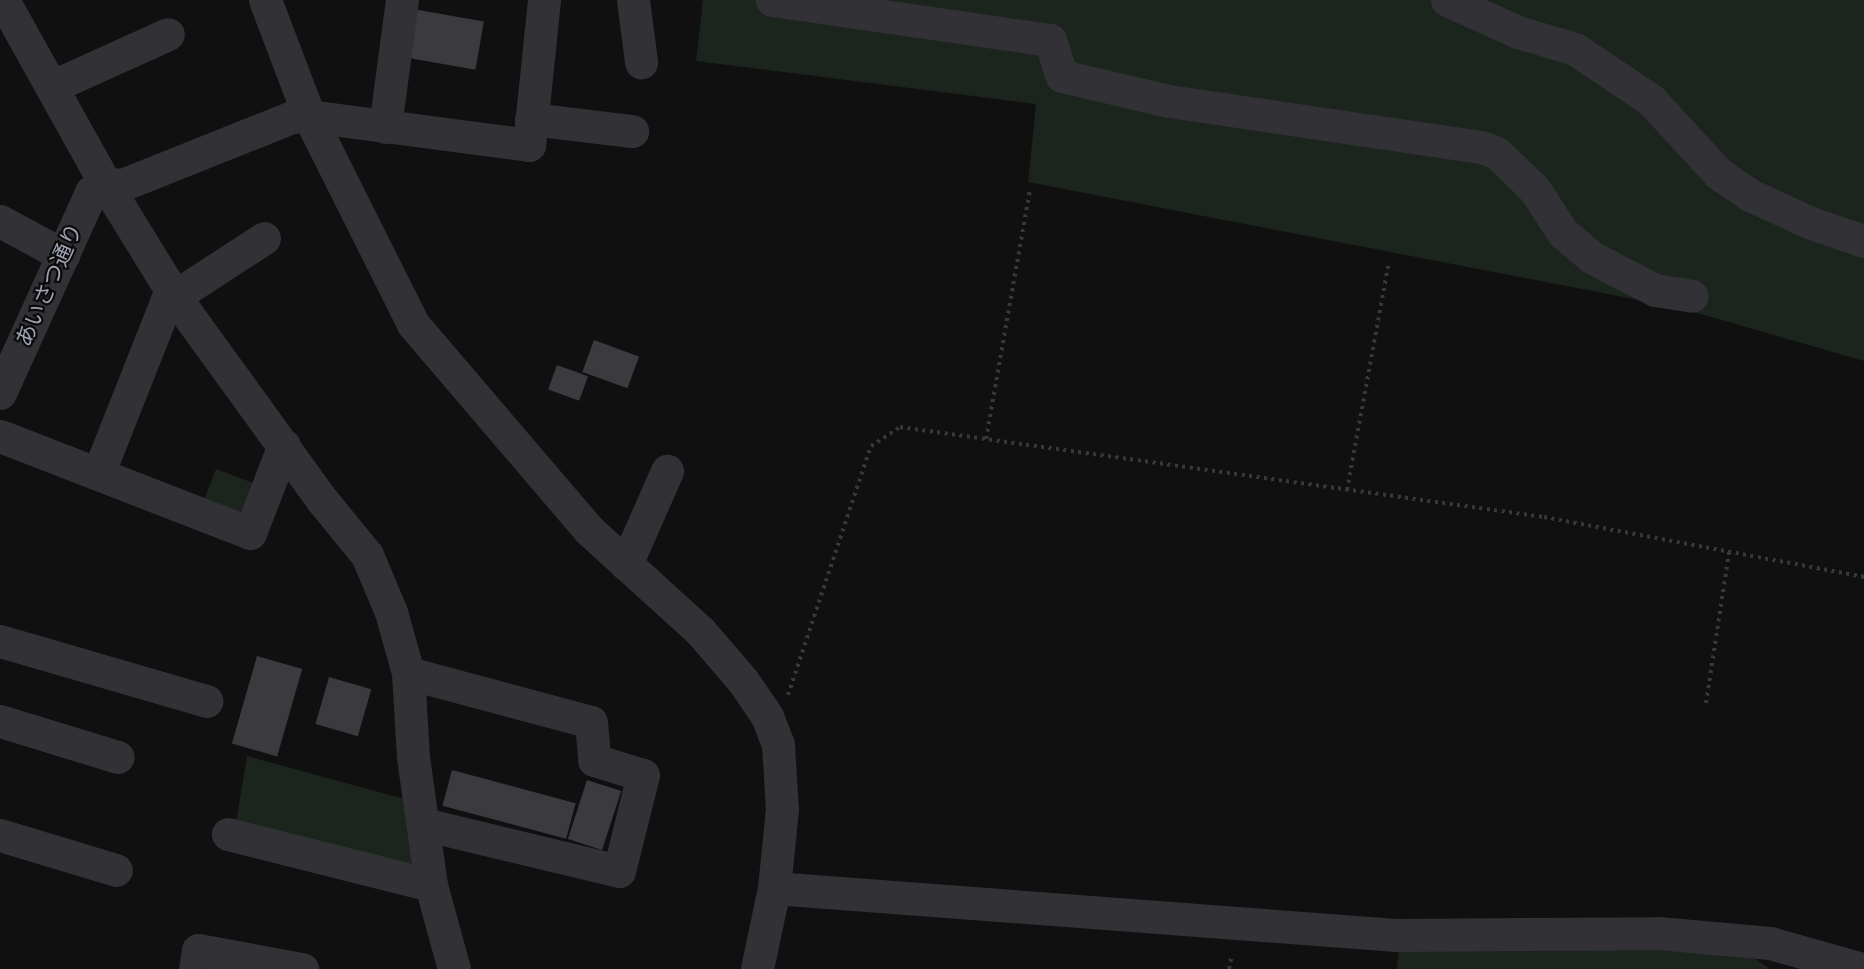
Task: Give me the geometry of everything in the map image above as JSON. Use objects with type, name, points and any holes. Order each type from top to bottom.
[{"type":"street","points":[[265,0],[309,116],[413,324],[589,530],[701,632],[743,681],[767,716],[778,744],[782,772],[782,809],[774,888],[757,969]]},
{"type":"street","points":[[385,127],[402,0]]},
{"type":"street","points":[[105,183],[122,185],[292,117],[309,116],[528,145],[544,0]]},
{"type":"street","points":[[633,0],[641,62]]},
{"type":"street","points":[[772,0],[1050,40],[1062,76],[1169,101],[1482,147],[1497,153],[1535,190],[1563,233],[1593,258],[1655,290],[1692,296]]},
{"type":"street","points":[[1447,0],[1518,32],[1575,49],[1651,100],[1719,174],[1750,195],[1811,223],[1864,241]]},
{"type":"street","points":[[7,1],[105,183],[175,297],[367,555],[391,612],[408,673],[413,757],[431,885],[461,967]]},
{"type":"street","points":[[53,86],[168,34]]},
{"type":"street","points":[[531,119],[632,131]]},
{"type":"street","name":"あいさつ通り","points":[[1,389],[91,192],[105,183]]},
{"type":"street","points":[[0,221],[63,255]]},
{"type":"street","points":[[98,474],[166,302],[264,238]]},
{"type":"street","points":[[0,436],[250,533],[284,445]]},
{"type":"street","points":[[626,564],[667,471]]},
{"type":"street","points":[[0,641],[206,701]]},
{"type":"street","points":[[408,673],[591,722],[594,760],[643,775],[619,871],[423,824]]},
{"type":"street","points":[[0,721],[118,757]]},
{"type":"street","points":[[228,833],[431,885]]},
{"type":"street","points":[[0,835],[116,870]]},
{"type":"street","points":[[774,888],[1396,935],[1658,933],[1770,943],[1862,969]]},
{"type":"street","points":[[195,969],[198,950],[302,969]]},
{"type":"path","points":[[986,439],[1030,190]]},
{"type":"path","points":[[1347,490],[1388,266]]},
{"type":"path","points":[[767,716],[786,701],[871,446],[900,427],[1544,517],[1864,577]]},
{"type":"path","points":[[1707,703],[1729,552]]},
{"type":"shaded area","points":[[703,0],[1864,0],[1864,361],[1680,308],[1028,182],[1036,104],[696,61]]},
{"type":"shaded area","points":[[216,469],[259,485],[250,508],[238,513],[204,500]]},
{"type":"shaded area","points":[[247,756],[408,800],[415,859],[407,866],[236,822]]},
{"type":"shaded area","points":[[1654,945],[1743,950],[1770,969],[1397,969],[1399,948]]},
{"type":"building","points":[[413,9],[484,22],[475,70],[404,57]]},
{"type":"building","points":[[594,340],[639,356],[627,388],[582,372]]},
{"type":"building","points":[[557,365],[588,376],[579,401],[548,389]]},
{"type":"building","points":[[257,656],[302,669],[277,756],[232,743]]},
{"type":"building","points":[[329,677],[371,689],[358,736],[315,724]]},
{"type":"building","points":[[452,770],[576,803],[566,839],[442,806]]},
{"type":"building","points":[[587,780],[621,791],[602,850],[568,839]]}]
